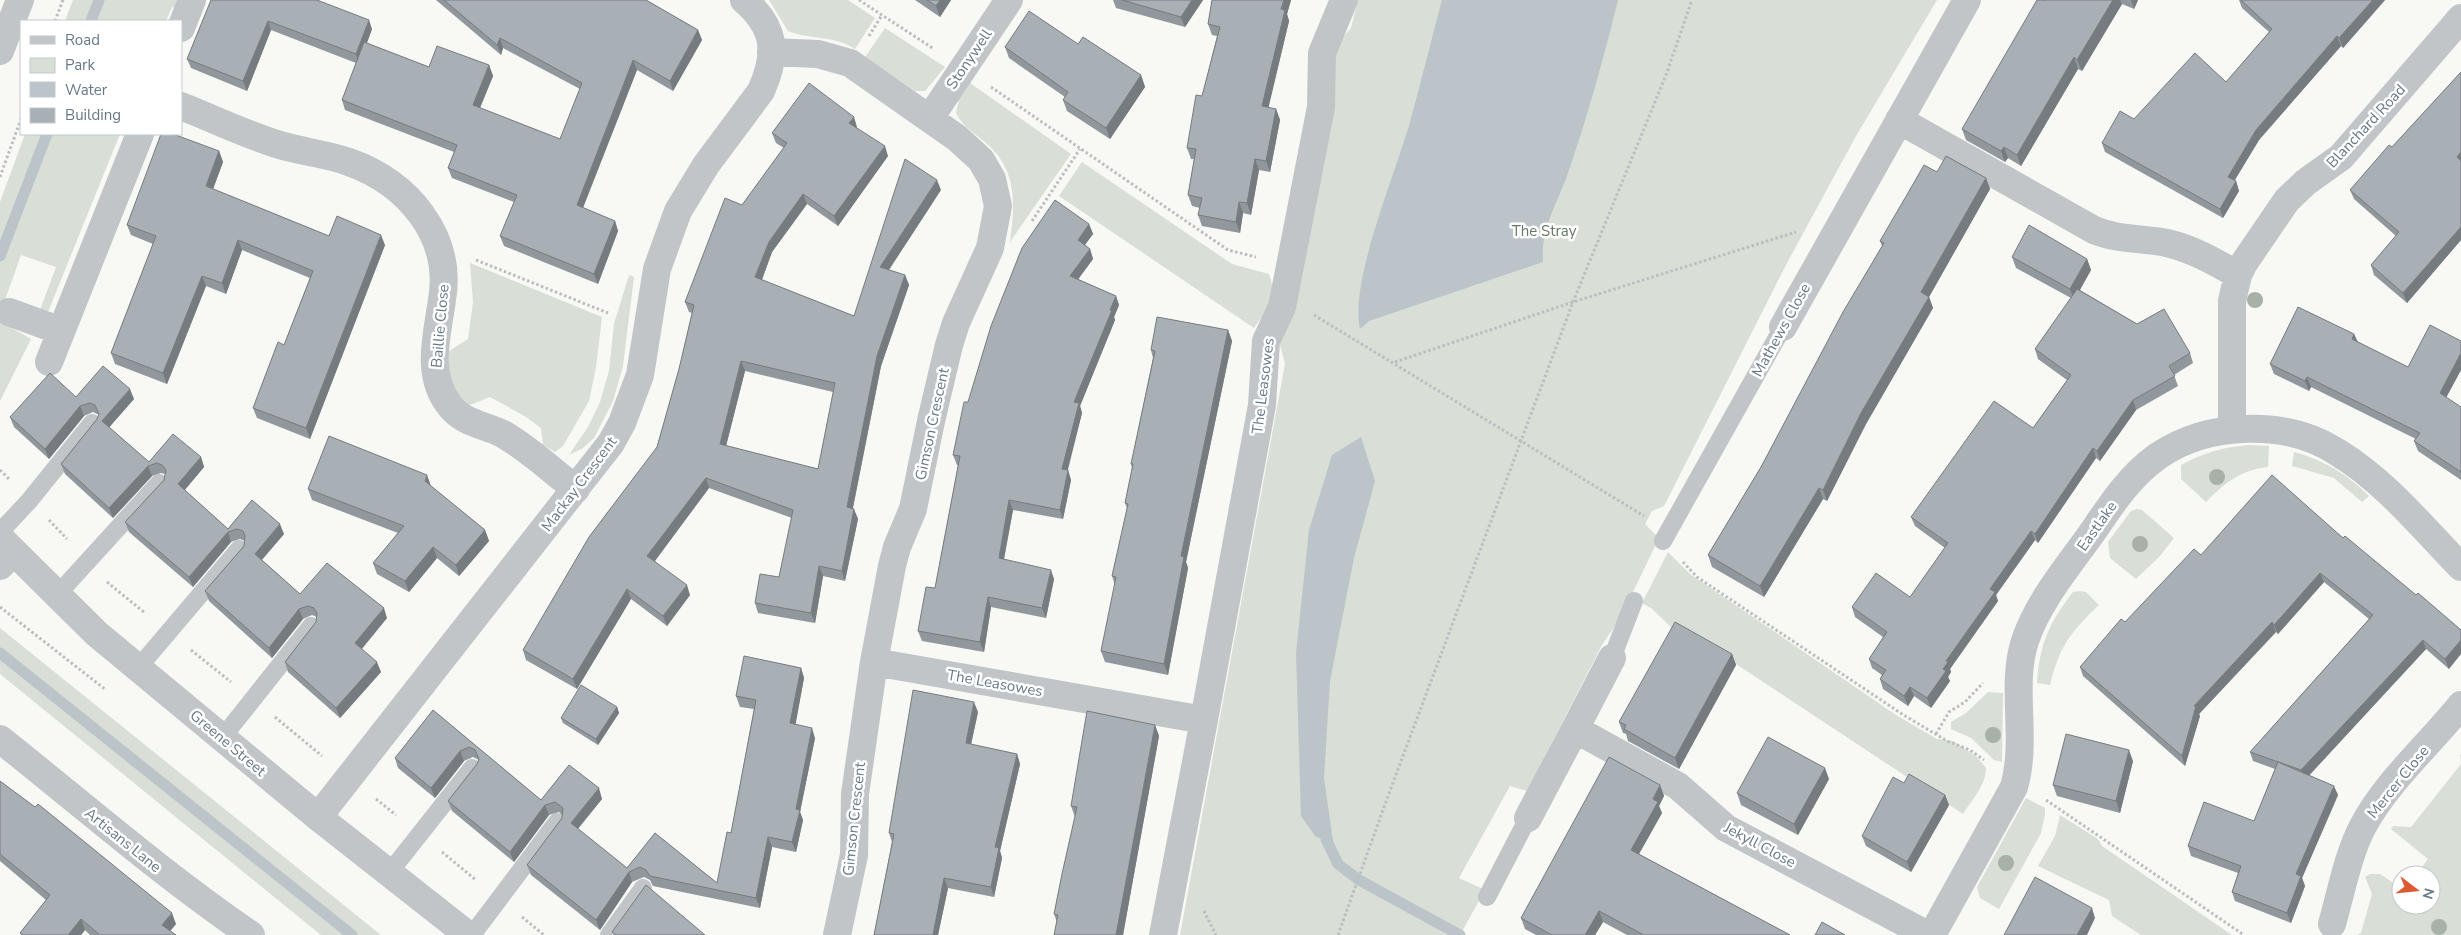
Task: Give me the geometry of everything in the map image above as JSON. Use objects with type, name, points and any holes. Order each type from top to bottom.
[{"type":"street","points":[[0,51],[20,0]]},
{"type":"street","points":[[182,25],[192,0]]},
{"type":"street","name":"Mackay Crescent","points":[[318,817],[611,443],[633,398],[640,375],[657,269],[678,211],[706,165],[762,92],[768,78],[771,52],[768,29],[762,17],[744,0]]},
{"type":"street","name":"Stonywell","points":[[930,118],[1009,0]]},
{"type":"street","name":"The Leasowes","points":[[1164,935],[1262,405],[1266,341],[1282,307],[1291,265],[1321,107],[1322,53],[1344,0]]},
{"type":"street","name":"Mathews Close","points":[[1783,327],[1967,0]]},
{"type":"street","name":"Blanchard Road","points":[[2232,430],[2231,311],[2238,275],[2287,200],[2300,187],[2341,157],[2461,18]]},
{"type":"street","name":"Gimson Crescent","points":[[771,52],[801,52],[841,59],[850,63],[930,118],[970,149],[987,168],[996,192],[997,218],[990,248],[956,323],[949,345],[930,421],[914,509],[897,546],[892,566],[874,662],[855,794],[854,855],[836,935]]},
{"type":"street","name":"Baillie Close","points":[[182,106],[278,144],[349,162],[377,175],[397,190],[424,216],[440,249],[445,279],[434,360],[438,385],[444,397],[460,416],[502,434],[576,488]]},
{"type":"street","points":[[1899,120],[2094,230],[2120,238],[2146,240],[2180,247],[2203,256],[2238,275]]},
{"type":"street","points":[[49,362],[140,135]]},
{"type":"street","points":[[9,312],[61,331]]},
{"type":"street","name":"Eastlake","points":[[1932,935],[2009,797],[2016,779],[2021,722],[2019,680],[2021,655],[2030,628],[2045,600],[2126,485],[2145,466],[2171,449],[2186,442],[2232,430],[2253,428],[2283,432],[2318,442],[2336,451],[2369,474],[2461,567]]},
{"type":"street","name":"Greene Street","points":[[3,547],[138,668],[318,817],[468,935]]},
{"type":"street","points":[[1528,818],[1612,658]]},
{"type":"street","name":"The Leasowes","points":[[874,662],[1204,720]]},
{"type":"street","name":"Mercer Close","points":[[2332,924],[2356,841],[2363,826],[2398,778],[2461,705]]},
{"type":"street","name":"Jekyll Close","points":[[1575,729],[1678,786],[1726,828],[1928,935]]},
{"type":"street","name":"Artisans Lane","points":[[0,739],[126,843],[206,904],[251,935]]},
{"type":"lane","name":"Mathews Close","points":[[1664,541],[1783,327]]},
{"type":"lane","points":[[3,547],[30,501],[92,423]]},
{"type":"lane","points":[[56,596],[159,483]]},
{"type":"lane","points":[[138,668],[239,549]]},
{"type":"lane","points":[[1612,658],[1634,601]]},
{"type":"lane","points":[[222,738],[311,626]]},
{"type":"lane","points":[[389,873],[472,768]]},
{"type":"lane","points":[[1487,897],[1528,818]]},
{"type":"lane","points":[[472,935],[557,822]]},
{"type":"lane","points":[[609,935],[643,888]]},
{"type":"path","points":[[55,20],[63,0]]},
{"type":"path","points":[[859,0],[963,68],[1228,250],[1291,265]]},
{"type":"path","points":[[1338,935],[1572,302],[1666,75],[1692,0]]},
{"type":"path","points":[[0,177],[20,122]]},
{"type":"path","points":[[1395,362],[1572,302],[1844,216]]},
{"type":"path","points":[[440,249],[473,259],[608,313]]},
{"type":"path","points":[[1312,314],[1395,362],[1644,515]]},
{"type":"path","points":[[1664,541],[1697,577],[1936,734],[1970,750],[1998,770],[2016,779],[2244,935]]},
{"type":"path","points":[[1936,734],[1949,712],[1965,702],[1988,678],[2019,680]]},
{"type":"green space","points":[[73,0],[182,0],[179,9],[172,7],[166,20],[65,20]]},
{"type":"green space","points":[[769,0],[848,0],[875,18],[855,49],[839,42],[788,31]]},
{"type":"green space","name":"The Stray","points":[[1358,0],[1937,0],[1856,136],[1787,263],[1664,506],[1652,511],[1645,524],[1659,538],[1621,617],[1602,645],[1527,791],[1510,786],[1459,878],[1485,890],[1460,935],[1180,935],[1285,364],[1279,341],[1335,106],[1331,69],[1340,41],[1351,28]]},
{"type":"green space","points":[[885,28],[945,67],[925,91],[915,91],[865,57]]},
{"type":"green space","points":[[970,83],[1071,154],[1010,242],[1013,214],[1012,188],[1004,164],[985,142],[965,126],[956,113],[959,100]]},
{"type":"green space","points":[[25,135],[120,135],[48,312],[40,310],[56,267],[21,255],[0,314],[0,202]]},
{"type":"green space","points":[[1082,162],[1232,264],[1269,274],[1272,283],[1272,297],[1268,308],[1254,328],[1059,196]]},
{"type":"green space","points":[[470,263],[602,317],[596,367],[589,401],[563,446],[555,452],[543,445],[541,428],[526,417],[490,397],[470,405],[458,395],[454,388],[449,374],[449,351],[468,339],[473,302]]},
{"type":"green space","points":[[629,275],[634,277],[623,366],[613,401],[594,438],[583,448],[569,455],[588,427],[600,402],[609,371],[614,324]]},
{"type":"green space","points":[[0,321],[31,339],[0,401]]},
{"type":"green space","points":[[2249,445],[2269,446],[2268,467],[2241,474],[2206,502],[2181,479],[2181,465],[2189,461],[2222,449]]},
{"type":"green space","points":[[2294,452],[2315,459],[2334,469],[2369,496],[2362,502],[2334,478],[2292,466]]},
{"type":"green space","points":[[2142,510],[2174,538],[2160,556],[2136,579],[2110,558],[2108,542],[2131,511]]},
{"type":"green space","points":[[1668,552],[1690,574],[1896,715],[1937,739],[1953,741],[1976,756],[1986,768],[1984,780],[1963,814],[1739,666],[1671,627],[1651,608],[1642,603]]},
{"type":"green space","points":[[2073,592],[2086,592],[2099,605],[2067,640],[2050,685],[2037,683],[2038,669],[2047,634]]},
{"type":"green space","points":[[0,628],[381,935],[321,935],[0,674]]},
{"type":"green space","points":[[1988,692],[2003,693],[2002,762],[1994,760],[1971,738],[1951,729],[1951,722],[1966,713]]},
{"type":"green space","points":[[2461,764],[2461,935],[2357,935],[2361,933],[2372,894],[2365,877],[2370,874],[2380,874],[2391,881],[2391,915],[2441,915],[2441,865],[2424,865],[2428,859],[2391,829],[2393,826],[2411,827]]},
{"type":"green space","points":[[2026,798],[2045,808],[2041,833],[1999,909],[1980,898],[1977,887]]},
{"type":"green space","points":[[2060,815],[2098,839],[2102,846],[2232,935],[2141,935],[2112,916],[2109,900],[2038,866],[2055,836]]},
{"type":"water","points":[[1442,0],[1618,0],[1583,128],[1547,226],[1544,238],[1543,262],[1369,321],[1360,329],[1358,309],[1367,256],[1410,122]]},
{"type":"water","points":[[1361,437],[1375,481],[1354,558],[1330,681],[1324,778],[1333,841],[1316,837],[1301,816],[1296,653],[1309,530],[1332,455]]},
{"type":"building","points":[[211,0],[317,0],[369,20],[356,54],[268,21],[243,81],[187,59]]},
{"type":"building","points":[[444,0],[646,0],[698,30],[670,81],[633,60],[577,205],[615,221],[594,274],[500,236],[517,195],[448,168],[457,145],[342,100],[364,42],[429,67],[437,46],[489,65],[473,105],[560,139],[582,83],[500,38],[497,45]]},
{"type":"building","points":[[927,0],[940,0],[936,6]]},
{"type":"building","points":[[1122,0],[1192,0],[1181,17]]},
{"type":"building","points":[[1212,0],[1284,0],[1281,9],[1285,10],[1262,106],[1276,109],[1266,161],[1255,159],[1247,203],[1239,202],[1236,222],[1198,215],[1202,198],[1188,195],[1196,149],[1187,148],[1196,95],[1202,96],[1220,27],[1208,24]]},
{"type":"building","points":[[2037,0],[2113,0],[2077,60],[2074,57],[2017,155],[2004,147],[2001,151],[1962,129]]},
{"type":"building","points":[[2241,0],[2373,0],[2339,38],[2337,36],[2256,130],[2228,177],[2236,181],[2220,209],[2102,143],[2120,111],[2134,119],[2195,53],[2226,82],[2272,29]]},
{"type":"building","points":[[1029,11],[1078,44],[1083,37],[1141,75],[1106,128],[1063,100],[1068,92],[1005,47]]},
{"type":"building","points":[[2461,72],[2461,152],[2457,157],[2461,161],[2461,227],[2403,293],[2371,265],[2399,232],[2350,190],[2389,145],[2392,147]]},
{"type":"building","points":[[809,83],[854,117],[849,123],[885,146],[834,216],[803,194],[769,242],[755,277],[854,316],[905,159],[937,180],[880,267],[905,275],[877,356],[847,507],[854,509],[842,571],[819,566],[811,613],[755,603],[760,574],[779,577],[793,510],[706,478],[647,556],[687,585],[663,616],[627,589],[573,679],[523,650],[589,537],[657,447],[679,369],[694,305],[685,302],[725,198],[742,205],[787,143],[772,133]],"holes":[[[741,361],[835,383],[818,469],[720,444]]]},
{"type":"building","points":[[161,135],[176,135],[219,151],[206,186],[329,236],[337,216],[381,235],[306,428],[253,408],[278,342],[284,345],[313,271],[238,240],[222,283],[202,276],[163,373],[111,353],[156,236],[127,225]]},
{"type":"building","points":[[1946,156],[1986,178],[1921,292],[1929,297],[1861,413],[1823,490],[1819,488],[1760,586],[1708,555],[1761,467],[1843,312],[1884,243],[1880,241],[1924,165],[1937,172]]},
{"type":"building","points":[[1055,200],[1089,224],[1078,240],[1090,249],[1070,276],[1116,296],[1074,402],[1079,403],[1062,469],[1068,470],[1060,510],[1009,500],[999,558],[1051,570],[1042,608],[988,597],[980,642],[918,631],[926,587],[935,588],[960,456],[953,455],[964,402],[968,402],[991,326],[1022,248]]},
{"type":"building","points":[[2029,225],[2087,259],[2070,289],[2012,257]]},
{"type":"building","points":[[2077,289],[2137,324],[2164,309],[2190,353],[2169,366],[2175,376],[2133,400],[2097,451],[2093,448],[2035,534],[2031,531],[1990,589],[1995,592],[1946,661],[1948,662],[1943,669],[1946,671],[1927,698],[1910,687],[1904,696],[1880,679],[1886,670],[1869,659],[1887,632],[1852,607],[1876,573],[1910,597],[1948,543],[1911,517],[1994,401],[2033,428],[2071,375],[2035,349]]},
{"type":"building","points":[[2298,307],[2354,334],[2352,339],[2408,367],[2430,325],[2461,341],[2461,353],[2440,393],[2461,407],[2461,472],[2414,441],[2420,433],[2307,377],[2305,381],[2270,364]]},
{"type":"building","points":[[1157,317],[1228,330],[1181,556],[1184,557],[1164,664],[1101,651],[1116,577],[1112,576],[1128,504],[1125,503],[1133,464],[1131,464],[1155,351],[1151,350]]},
{"type":"building","points":[[103,366],[130,389],[102,421],[149,462],[173,434],[201,457],[178,484],[228,529],[252,500],[280,524],[255,554],[300,594],[327,563],[384,608],[355,643],[377,662],[336,708],[285,662],[316,622],[317,613],[314,608],[308,606],[299,609],[269,648],[205,591],[244,546],[245,536],[243,531],[237,529],[228,532],[189,577],[125,522],[164,480],[166,470],[162,465],[157,463],[148,466],[109,508],[61,464],[97,419],[99,414],[95,405],[90,403],[80,406],[45,449],[10,417],[50,373],[76,397]]},
{"type":"building","points":[[329,436],[427,475],[425,481],[485,530],[456,565],[433,547],[405,581],[373,563],[404,526],[308,489]]},
{"type":"building","points":[[2272,475],[2343,538],[2345,536],[2416,595],[2418,593],[2461,630],[2461,640],[2445,659],[2423,640],[2301,770],[2250,752],[2373,615],[2320,573],[2274,625],[2272,622],[2194,706],[2196,706],[2182,756],[2080,667],[2121,619],[2125,622],[2194,549],[2201,555]]},
{"type":"building","points":[[1675,622],[1732,654],[1675,758],[1624,729],[1626,725],[1619,722]]},
{"type":"building","points":[[744,656],[801,668],[790,723],[812,728],[796,809],[800,810],[792,842],[768,837],[756,898],[650,876],[646,870],[640,867],[629,872],[596,920],[527,865],[562,818],[563,808],[555,802],[545,805],[510,852],[448,801],[477,764],[479,759],[475,750],[469,747],[460,751],[431,788],[395,758],[433,710],[541,800],[569,765],[599,788],[571,823],[627,868],[655,833],[717,883],[727,832],[731,833],[756,700],[736,696]]},
{"type":"building","points":[[581,685],[617,707],[596,739],[561,718]]},
{"type":"building","points":[[913,690],[974,702],[966,743],[1017,754],[995,847],[999,848],[991,887],[944,878],[933,935],[874,935],[894,834],[889,833]]},
{"type":"building","points":[[1087,711],[1155,725],[1116,935],[1054,935],[1058,915],[1054,914],[1077,807],[1071,806]]},
{"type":"building","points":[[2066,734],[2129,750],[2116,801],[2053,785]]},
{"type":"building","points":[[1768,737],[1825,768],[1794,824],[1737,793]]},
{"type":"building","points":[[1609,757],[1660,785],[1653,799],[1658,802],[1631,850],[1790,935],[1644,935],[1599,911],[1585,935],[1552,935],[1521,918]]},
{"type":"building","points":[[2278,762],[2334,786],[2296,874],[2301,876],[2287,913],[2232,892],[2241,866],[2188,846],[2204,802],[2254,821]]},
{"type":"building","points":[[1909,774],[1945,795],[1907,862],[1862,836],[1893,777],[1904,783]]},
{"type":"building","points":[[0,781],[35,807],[38,804],[172,913],[162,925],[176,935],[100,935],[81,919],[68,935],[23,935],[20,933],[50,895],[0,854]]},
{"type":"building","points":[[2035,877],[2092,908],[2077,935],[2004,935]]},
{"type":"building","points":[[646,885],[705,935],[616,935],[612,932]]},
{"type":"building","points":[[1822,922],[1845,935],[1815,935]]},
{"type":"waterway","points":[[91,20],[99,0]]},
{"type":"waterway","points":[[0,256],[47,135]]},
{"type":"waterway","points":[[0,653],[352,935]]},
{"type":"waterway","points":[[1326,839],[1338,864],[1359,880],[1460,935]]}]
